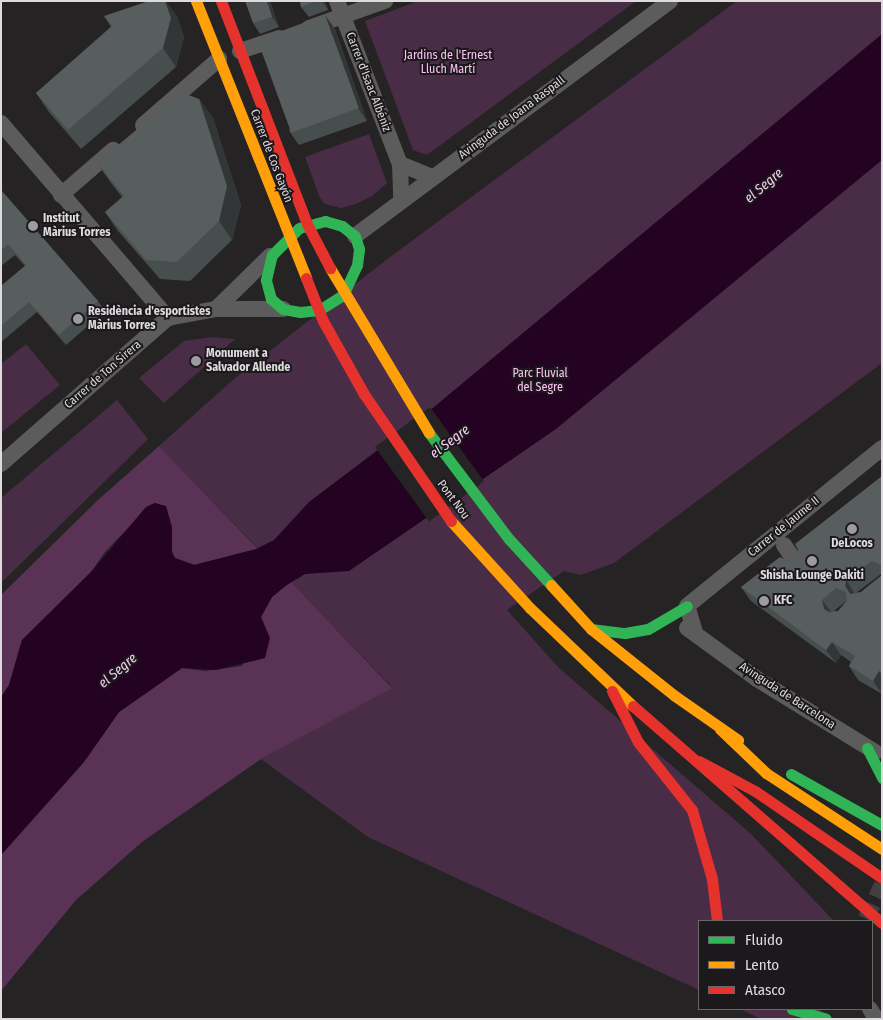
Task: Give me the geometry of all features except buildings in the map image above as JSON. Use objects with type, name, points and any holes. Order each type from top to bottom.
[{"type":"main road","name":"Carrer de Cos Gayón","points":[[191,1],[198,6],[287,236],[321,315]]},
{"type":"main road","name":"Carrer de Cos Gayón","points":[[221,1],[307,224],[343,295],[352,308]]},
{"type":"main road","points":[[325,221],[342,226],[355,236],[359,250],[357,265],[343,295],[321,315],[284,309],[270,299],[266,280],[272,254],[287,236],[307,224],[325,221]]},
{"type":"main road","name":"Pont Nou","points":[[352,308],[433,439],[554,592],[591,629],[720,729]]},
{"type":"main road","name":"Pont Nou","points":[[321,315],[364,394],[445,515],[530,608],[610,686],[699,761]]},
{"type":"main road","points":[[591,629],[625,633],[648,628],[687,606]]},
{"type":"main road","points":[[610,686],[624,722],[692,810],[712,879],[717,920]]},
{"type":"main road","points":[[720,729],[779,766],[882,825]]},
{"type":"main road","points":[[720,729],[766,773],[882,849]]},
{"type":"main road","points":[[875,751],[882,778]]},
{"type":"main road","points":[[699,761],[755,791],[882,878]]},
{"type":"main road","points":[[699,761],[741,803],[839,883],[882,923]]},
{"type":"main road","points":[[795,1010],[826,1019]]},
{"type":"street","points":[[240,51],[340,9],[385,1]]},
{"type":"street","name":"Avinguda de Joana Raspall","points":[[355,236],[670,1]]},
{"type":"street","name":"Carrer d'Isaac Albéniz","points":[[340,9],[400,164],[402,201]]},
{"type":"street","points":[[61,195],[219,59]]},
{"type":"street","points":[[1,123],[168,318],[216,310],[284,309]]},
{"type":"street","points":[[400,164],[433,177]]},
{"type":"street","points":[[216,310],[272,254]]},
{"type":"street","name":"Carrer de Ton Sirera","points":[[1,464],[168,318]]},
{"type":"street","name":"Carrer de Jaume II","points":[[687,606],[882,448]]},
{"type":"street","points":[[784,545],[797,564]]},
{"type":"street","points":[[687,606],[688,617],[695,632]]},
{"type":"street","name":"Avinguda de Barcelona","points":[[666,618],[695,632],[757,679],[875,751]]},
{"type":"green space","name":"Jardins de l'Ernest Lluch Martí","points":[[418,1],[636,1],[427,155],[413,150],[365,21]]},
{"type":"green space","name":"Parc Fluvial del Segre","points":[[737,1],[882,1],[882,363],[614,563],[581,575],[564,571],[507,610],[558,667],[751,834],[833,920],[698,920],[698,990],[368,837],[261,759],[392,687],[159,446],[234,379],[390,257]]},
{"type":"green space","points":[[369,134],[387,183],[372,196],[356,204],[341,208],[325,204],[320,198],[305,157]]},
{"type":"green space","points":[[212,337],[235,339],[164,403],[139,378],[184,341]]},
{"type":"green space","points":[[26,344],[60,385],[1,433],[1,364]]},
{"type":"green space","points":[[117,400],[148,439],[1,583],[1,498]]},
{"type":"green space","points":[[742,1010],[822,1010],[818,1019],[761,1019]]},
{"type":"shaded area","points":[[159,446],[258,549],[195,565],[175,558],[171,549],[172,527],[155,503],[150,505],[105,552],[91,572],[22,640],[9,685],[1,697],[1,595],[98,500]]},
{"type":"shaded area","points":[[291,582],[392,688],[261,759],[142,842],[76,900],[1,991],[1,855],[84,762],[119,712],[182,668],[205,671],[242,666],[263,626],[261,617],[272,597]]},
{"type":"water","name":"el Segre","points":[[882,34],[882,160],[556,429],[349,571],[305,574],[285,586],[272,597],[261,617],[270,638],[265,658],[216,670],[182,668],[119,712],[84,762],[1,855],[1,697],[9,685],[22,640],[91,572],[146,507],[155,503],[166,506],[172,527],[172,553],[175,558],[194,565],[256,549],[274,540],[309,502],[428,412]]},
{"type":"pier","points":[[430,407],[484,481],[429,521],[375,447]]},
{"type":"tunnel","points":[[866,919],[882,885]]},
{"type":"traffic: fast","points":[[325,221],[342,226],[355,236],[359,249],[357,265],[343,295],[319,310],[300,312],[283,309],[271,299],[266,280],[272,255],[299,228],[325,221]]},
{"type":"traffic: fast","points":[[429,433],[509,539],[551,585]]},
{"type":"traffic: fast","points":[[591,629],[625,633],[648,629],[687,606]]},
{"type":"traffic: fast","points":[[867,748],[882,778]]},
{"type":"traffic: fast","points":[[791,774],[882,825]]},
{"type":"traffic: fast","points":[[795,1010],[826,1019]]},
{"type":"traffic: slow","points":[[196,1],[306,278]]},
{"type":"traffic: slow","points":[[330,268],[429,433]]},
{"type":"traffic: slow","points":[[451,521],[530,608],[633,706]]},
{"type":"traffic: slow","points":[[551,585],[591,629],[675,696],[738,740]]},
{"type":"traffic: slow","points":[[720,729],[766,773],[882,849]]},
{"type":"traffic: jam","points":[[221,1],[307,224],[330,268]]},
{"type":"traffic: jam","points":[[306,278],[323,321],[364,394],[451,521]]},
{"type":"traffic: jam","points":[[612,691],[638,742],[692,810],[712,879],[717,920]]},
{"type":"traffic: jam","points":[[633,706],[882,923]]},
{"type":"traffic: jam","points":[[699,761],[755,791],[882,878]]},
{"type":"place","name":"Institut Màrius Torres","points":[[33,226]]},
{"type":"place","name":"Residència d'esportistes Màrius Torres","points":[[78,319]]},
{"type":"place","name":"Monument a Salvador Allende","points":[[196,361]]},
{"type":"place","name":"DeLocos","points":[[852,529]]},
{"type":"place","name":"Shisha Lounge Dakiti","points":[[812,561]]},
{"type":"place","name":"KFC","points":[[764,601]]}]
